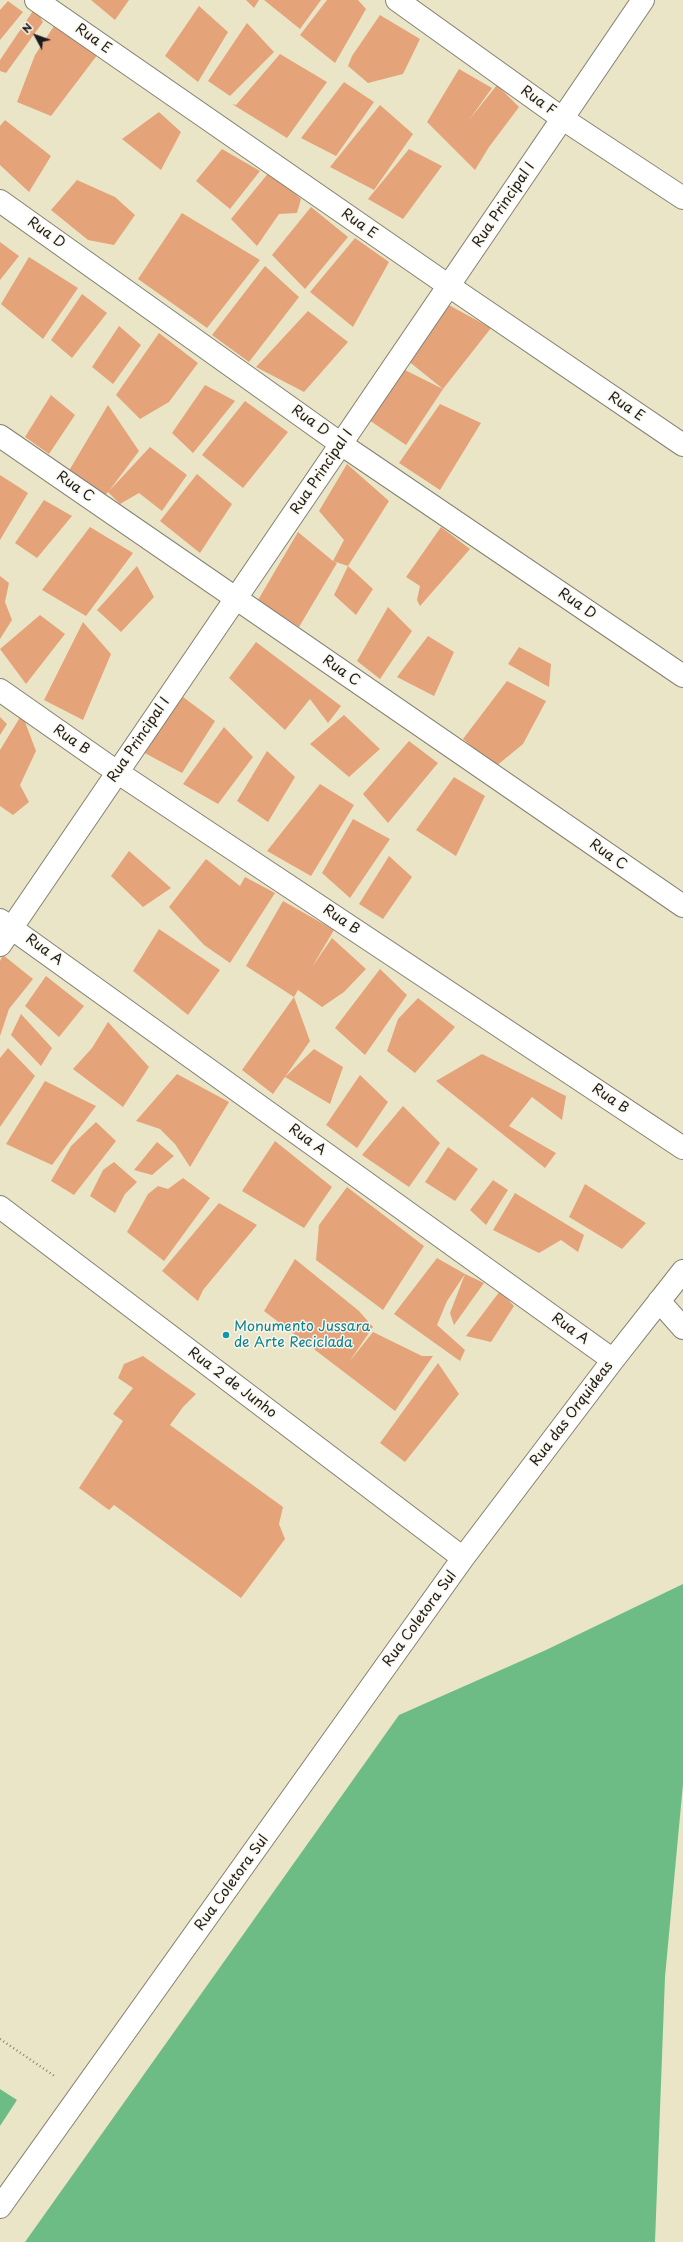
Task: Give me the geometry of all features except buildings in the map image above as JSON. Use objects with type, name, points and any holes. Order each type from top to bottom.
[{"type":"street","name":"Rua E","points":[[36,0],[448,286],[683,445]]},
{"type":"street","name":"Rua F","points":[[396,0],[563,119],[683,198]]},
{"type":"street","name":"Rua Principal I","points":[[4,931],[117,772],[644,0]]},
{"type":"street","name":"Rua D","points":[[0,201],[341,444],[683,676]]},
{"type":"street","name":"Rua C","points":[[0,436],[683,906]]},
{"type":"street","name":"Rua B","points":[[0,690],[117,772],[683,1148]]},
{"type":"street","name":"Rua A","points":[[4,931],[613,1360]]},
{"type":"street","name":"Rua 2 de Junho","points":[[0,1207],[463,1558]]},
{"type":"street","name":"Rua das Orquideas","points":[[463,1558],[613,1360],[683,1272]]},
{"type":"street","points":[[659,1301],[683,1328]]},
{"type":"street","name":"Rua Coletora Sul","points":[[0,2207],[463,1558]]},
{"type":"path","points":[[0,2039],[81,2094]]},
{"type":"green space","points":[[683,1584],[683,1784],[665,1977],[655,2242],[25,2242],[399,1715],[546,1650]]},
{"type":"green space","points":[[0,2089],[17,2100],[0,2126]]},
{"type":"place","name":"Monumento Jussara de Arte Reciclada","points":[[226,1335]]}]
